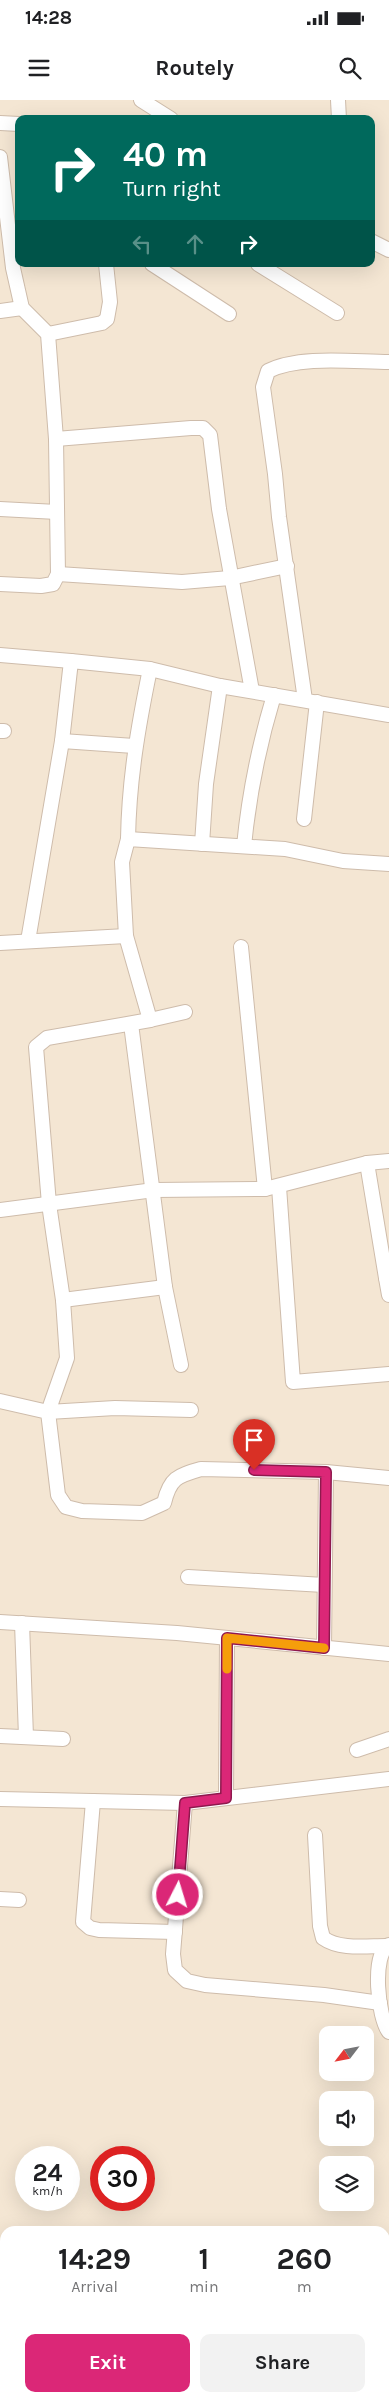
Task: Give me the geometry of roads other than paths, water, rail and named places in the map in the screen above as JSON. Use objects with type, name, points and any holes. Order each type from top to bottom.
[{"type":"street","points":[[141,100],[165,115]]},
{"type":"street","points":[[338,100],[339,115]]},
{"type":"street","points":[[0,123],[15,124]]},
{"type":"street","points":[[0,157],[13,268],[22,308],[48,334],[56,439],[58,574],[53,584],[41,586],[0,584]]},
{"type":"street","points":[[375,243],[389,250]]},
{"type":"street","points":[[48,334],[97,325],[107,319],[110,302],[106,267]]},
{"type":"street","points":[[157,267],[228,314]]},
{"type":"street","points":[[263,267],[337,313]]},
{"type":"street","points":[[0,311],[22,308]]},
{"type":"street","points":[[304,819],[311,701],[278,517],[276,474],[263,387],[268,371],[278,366],[315,362],[389,362]]},
{"type":"street","points":[[56,439],[204,428],[210,435],[230,578],[252,691]]},
{"type":"street","points":[[0,509],[57,512]]},
{"type":"street","points":[[58,574],[182,582],[230,578],[287,566]]},
{"type":"street","points":[[0,655],[150,669],[220,686],[389,715]]},
{"type":"street","points":[[28,941],[62,741],[72,661]]},
{"type":"street","points":[[150,669],[134,746],[129,793],[128,839],[122,862],[126,936],[150,1020]]},
{"type":"street","points":[[202,844],[206,784],[220,686]]},
{"type":"street","points":[[244,846],[250,793],[259,745],[274,695]]},
{"type":"street","points":[[62,741],[134,746]]},
{"type":"street","points":[[128,839],[285,849],[343,861],[389,864]]},
{"type":"street","points":[[0,943],[126,936]]},
{"type":"street","points":[[241,947],[265,1189]]},
{"type":"street","points":[[185,1012],[131,1024],[47,1038],[36,1047],[49,1204],[63,1300],[68,1358],[48,1412],[58,1495],[66,1507],[82,1511],[142,1513],[164,1503],[168,1486],[180,1474],[201,1469],[326,1472],[389,1478]]},
{"type":"street","points":[[131,1024],[154,1190],[165,1287],[181,1365]]},
{"type":"street","points":[[0,1210],[154,1190],[265,1189],[367,1164],[389,1162]]},
{"type":"street","points":[[367,1164],[389,1295]]},
{"type":"street","points":[[279,1187],[292,1382],[389,1374]]},
{"type":"street","points":[[63,1300],[165,1287]]},
{"type":"street","points":[[0,1401],[48,1412],[114,1408],[191,1410]]},
{"type":"street","points":[[324,1648],[326,1472]]},
{"type":"street","points":[[188,1578],[324,1585]]},
{"type":"street","points":[[0,1622],[227,1638],[389,1654]]},
{"type":"street","points":[[22,1623],[26,1737]]},
{"type":"street","points":[[226,1798],[227,1638]]},
{"type":"street","points":[[0,1736],[64,1739]]},
{"type":"street","points":[[357,1750],[389,1739]]},
{"type":"street","points":[[0,1799],[185,1803],[389,1779]]},
{"type":"street","points":[[93,1801],[83,1922],[90,1928],[100,1930],[175,1932]]},
{"type":"street","points":[[185,1803],[173,1954],[175,1970],[187,1981],[205,1986],[324,1995],[380,2003]]},
{"type":"street","points":[[315,1835],[323,1938],[330,1944],[339,1945],[388,1945]]},
{"type":"street","points":[[0,1899],[19,1900]]},
{"type":"street","points":[[388,1945],[380,1954],[379,1962],[380,2003],[384,2026],[389,2032]]}]
